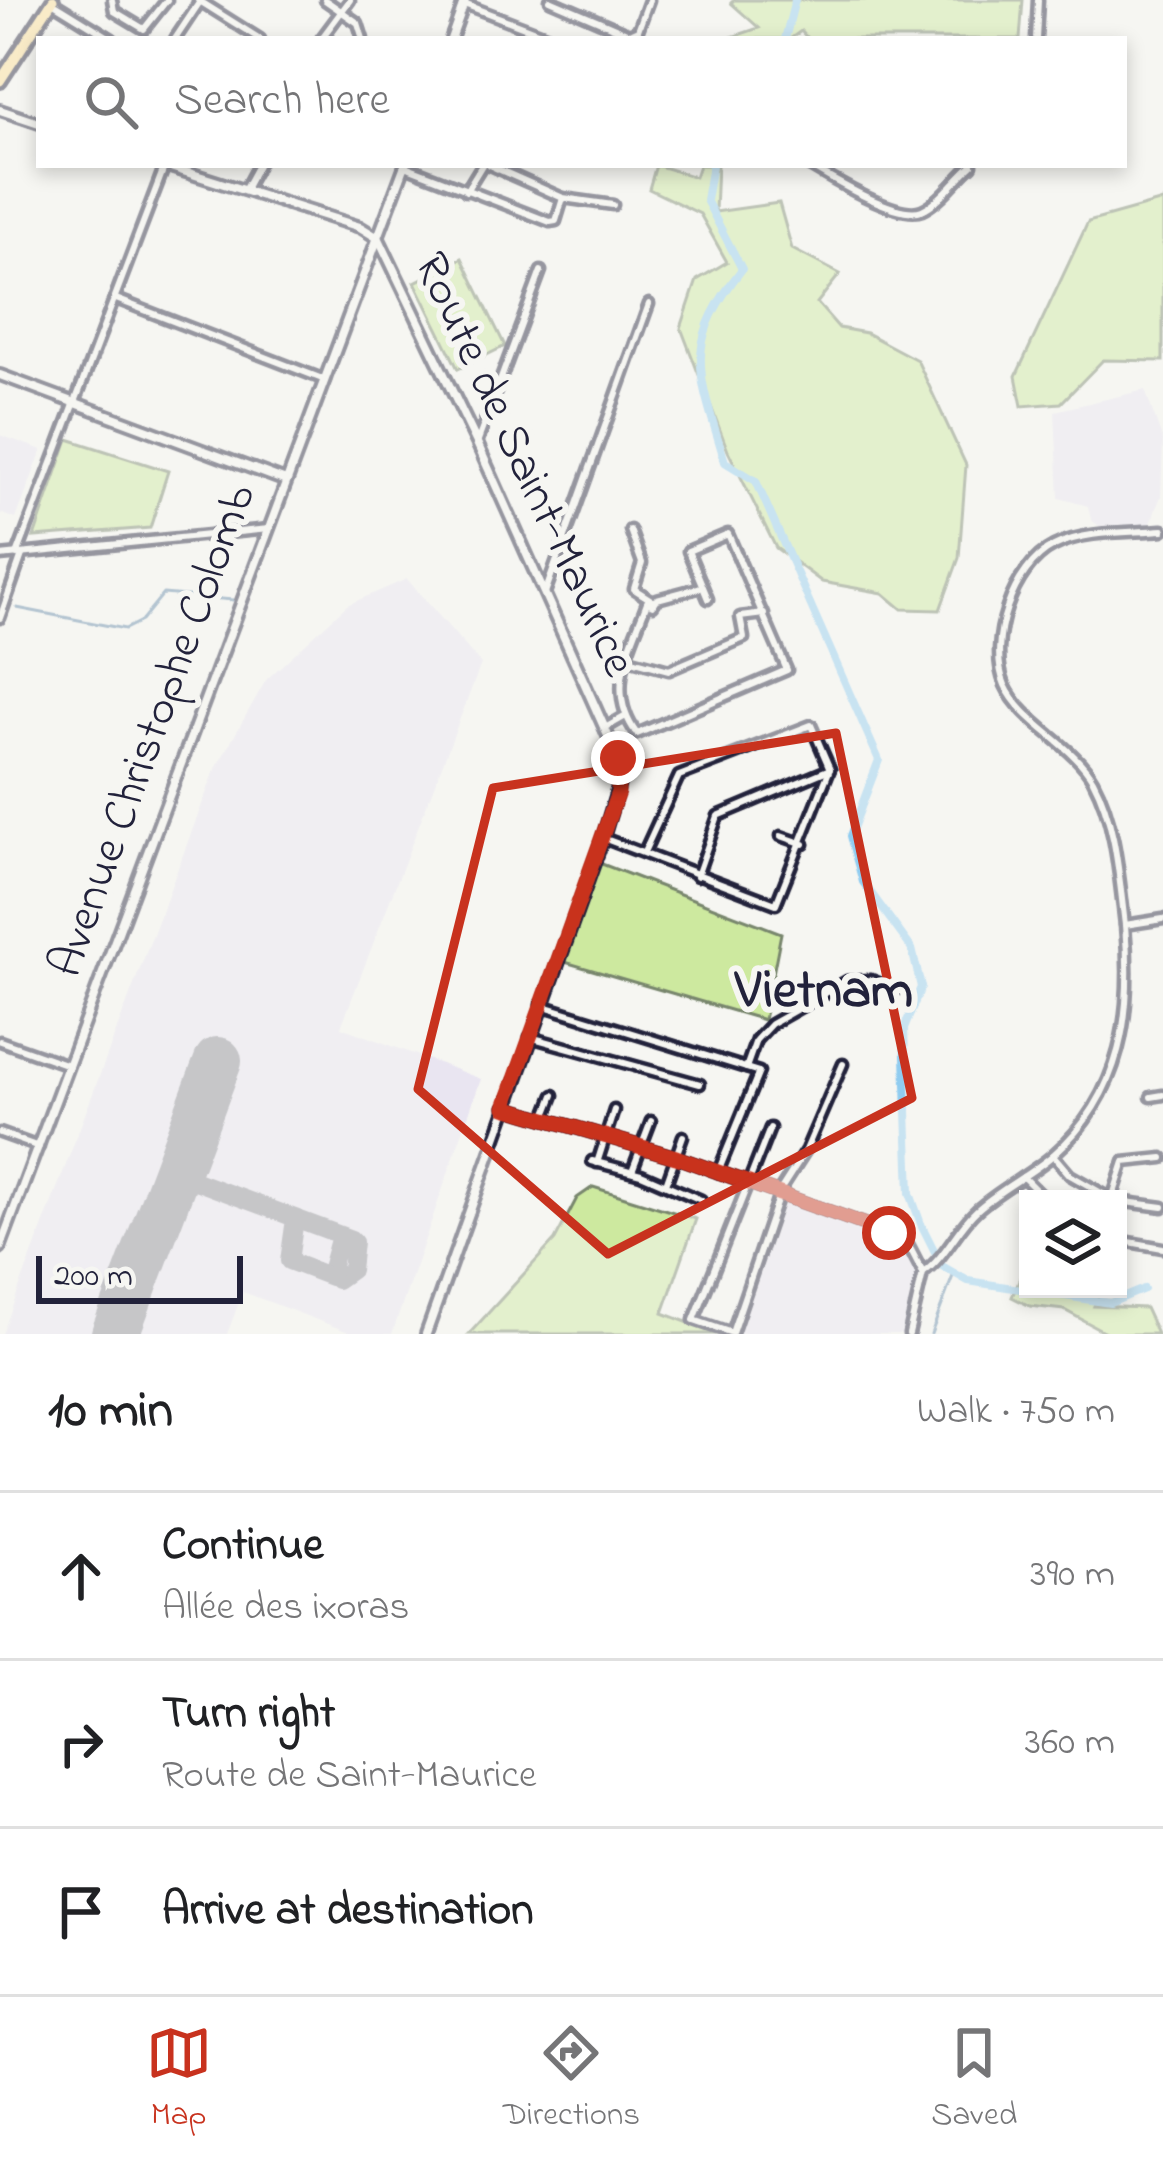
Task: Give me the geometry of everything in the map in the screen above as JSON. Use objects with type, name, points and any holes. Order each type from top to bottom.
[{"type":"main road","points":[[0,81],[52,1]]},
{"type":"street","points":[[112,0],[114,11],[142,29],[151,26],[167,0]]},
{"type":"street","points":[[177,36],[200,0],[255,36]]},
{"type":"street","points":[[326,0],[362,28],[363,36]]},
{"type":"street","points":[[323,36],[350,0]]},
{"type":"street","points":[[550,0],[586,9],[634,32],[650,0]]},
{"type":"street","points":[[1036,36],[1038,0]]},
{"type":"street","points":[[52,1],[107,36]]},
{"type":"street","points":[[452,36],[465,2],[549,36]]},
{"type":"street","points":[[0,110],[36,122]]},
{"type":"street","points":[[0,618],[164,168]]},
{"type":"street","points":[[175,168],[379,239]]},
{"type":"street","points":[[245,189],[256,168]]},
{"type":"street","name":"Avenue Christophe Colomb","points":[[0,1248],[404,168]]},
{"type":"street","points":[[412,168],[550,222],[559,215],[563,198]]},
{"type":"street","points":[[466,191],[484,168]]},
{"type":"street","points":[[493,168],[563,198],[613,205]]},
{"type":"street","points":[[814,168],[889,207],[910,212],[923,210],[969,168]]},
{"type":"street","name":"Route de Saint-Maurice","points":[[379,239],[545,593],[605,728],[620,780],[426,1334]]},
{"type":"street","points":[[477,442],[541,271]]},
{"type":"street","points":[[115,298],[325,380]]},
{"type":"street","points":[[545,593],[650,304]]},
{"type":"street","points":[[0,374],[286,481]]},
{"type":"street","points":[[0,556],[269,529]]},
{"type":"street","points":[[630,530],[642,563],[635,591],[652,598],[653,605]]},
{"type":"street","points":[[909,1334],[923,1273],[974,1213],[1052,1155],[1110,1082],[1126,1013],[1125,925],[1115,846],[1095,785],[1011,694],[999,656],[1006,612],[1022,578],[1049,548],[1074,538],[1163,530]]},
{"type":"street","points":[[653,605],[647,602],[618,688],[626,716],[643,734],[786,672],[730,534],[689,550],[708,599]]},
{"type":"street","points":[[653,605],[656,599],[703,587]]},
{"type":"street","points":[[627,658],[672,669],[742,638],[740,617],[764,614]]},
{"type":"street","points":[[605,728],[626,716]]},
{"type":"street","points":[[603,838],[645,850],[697,876],[776,904],[804,844],[830,769],[809,724],[682,774],[645,850]]},
{"type":"street","points":[[697,876],[718,816],[830,769]]},
{"type":"street","points":[[781,836],[804,844]]},
{"type":"street","points":[[1125,925],[1163,920]]},
{"type":"street","points":[[746,1068],[756,1040],[771,1024],[847,981],[871,980],[897,990]]},
{"type":"street","points":[[541,1006],[759,1072],[718,1172]]},
{"type":"street","points":[[530,1037],[700,1084]]},
{"type":"street","points":[[0,1041],[68,1065]]},
{"type":"street","points":[[770,1128],[694,1321],[732,1334],[779,1194],[806,1150],[843,1064]]},
{"type":"street","points":[[545,1118],[554,1095]]},
{"type":"street","points":[[1151,1097],[1163,1095]]},
{"type":"street","points":[[505,1107],[676,1157],[900,1237],[923,1273]]},
{"type":"street","points":[[614,1110],[594,1162],[701,1200]]},
{"type":"street","points":[[632,1172],[651,1120]]},
{"type":"street","points":[[0,1133],[39,1147]]},
{"type":"street","points":[[666,1184],[683,1136]]},
{"type":"street","points":[[1052,1155],[1070,1174],[1097,1190]]},
{"type":"street","points":[[1117,1190],[1124,1162],[1163,1158]]},
{"type":"street","points":[[1023,1177],[1036,1190]]},
{"type":"street","points":[[1127,1202],[1163,1207]]},
{"type":"street","points":[[1127,1242],[1163,1248]]},
{"type":"highlighted area","points":[[836,733],[912,1098],[608,1254],[418,1089],[493,788]]},
{"type":"shaded area","points":[[1145,390],[1163,441],[1161,496],[1149,527],[1105,530],[1091,520],[1088,506],[1059,498],[1055,411]]},
{"type":"shaded area","points":[[0,435],[42,450],[16,519],[0,513]]},
{"type":"shaded area","points":[[407,579],[481,664],[341,1027],[481,1079],[392,1334],[354,1334],[243,1292],[227,1334],[2,1334],[215,770],[266,680],[347,605]]},
{"type":"shaded area","points":[[781,1201],[860,1227],[908,1254],[916,1276],[902,1334],[736,1334]]},
{"type":"green space","points":[[1023,0],[1020,36],[805,36],[801,31],[794,36],[735,36],[759,28],[731,3]]},
{"type":"green space","points":[[655,168],[695,177],[698,168],[717,168],[715,212],[779,203],[792,249],[840,274],[817,303],[839,328],[866,333],[917,360],[966,465],[959,558],[940,610],[902,609],[883,593],[822,582],[776,548],[728,451],[681,328],[697,280],[727,262],[700,214],[649,189]]},
{"type":"green space","points":[[1163,201],[1163,361],[1103,360],[1061,403],[1022,406],[1016,376],[1088,222]]},
{"type":"green space","points":[[462,258],[505,346],[458,369],[415,282]]},
{"type":"green space","points":[[68,439],[168,471],[150,528],[34,537]]},
{"type":"green space","points":[[594,861],[781,933],[764,1020],[558,960]]},
{"type":"green space","points":[[593,1187],[696,1219],[663,1313],[718,1334],[469,1334],[555,1240],[577,1198]]},
{"type":"green space","points":[[1019,1280],[1019,1298],[1098,1298],[1094,1306],[1145,1308],[1157,1334],[1109,1334],[1064,1310],[1030,1306],[1012,1297]]},
{"type":"waterway","points":[[786,36],[795,0]]},
{"type":"waterway","points":[[711,168],[706,200],[742,269],[710,320],[703,341],[703,382],[725,462],[756,481],[879,760],[850,836],[863,882],[912,949],[921,987],[904,1029],[910,1193],[921,1224],[942,1266],[968,1281],[1110,1303],[1144,1289]]},
{"type":"waterway","points":[[17,608],[125,629],[141,621],[163,594],[233,600]]},
{"type":"waterway","points":[[931,1334],[953,1276]]},
{"type":"taxiway","points":[[207,1089],[226,1071],[225,1062],[218,1061]]},
{"type":"taxiway","points":[[184,1150],[184,1170],[193,1180],[351,1239],[351,1270],[337,1280],[330,1272],[340,1236]]},
{"type":"taxiway","points":[[169,1192],[193,1180]]},
{"type":"taxiway","points":[[295,1219],[289,1261],[331,1277]]},
{"type":"runway","points":[[115,1334],[218,1061]]},
{"type":"district","name":"Vietnam","points":[[824,993]]},
{"type":"route","points":[[618,758],[618,792],[505,1107],[676,1157],[889,1233]]}]
